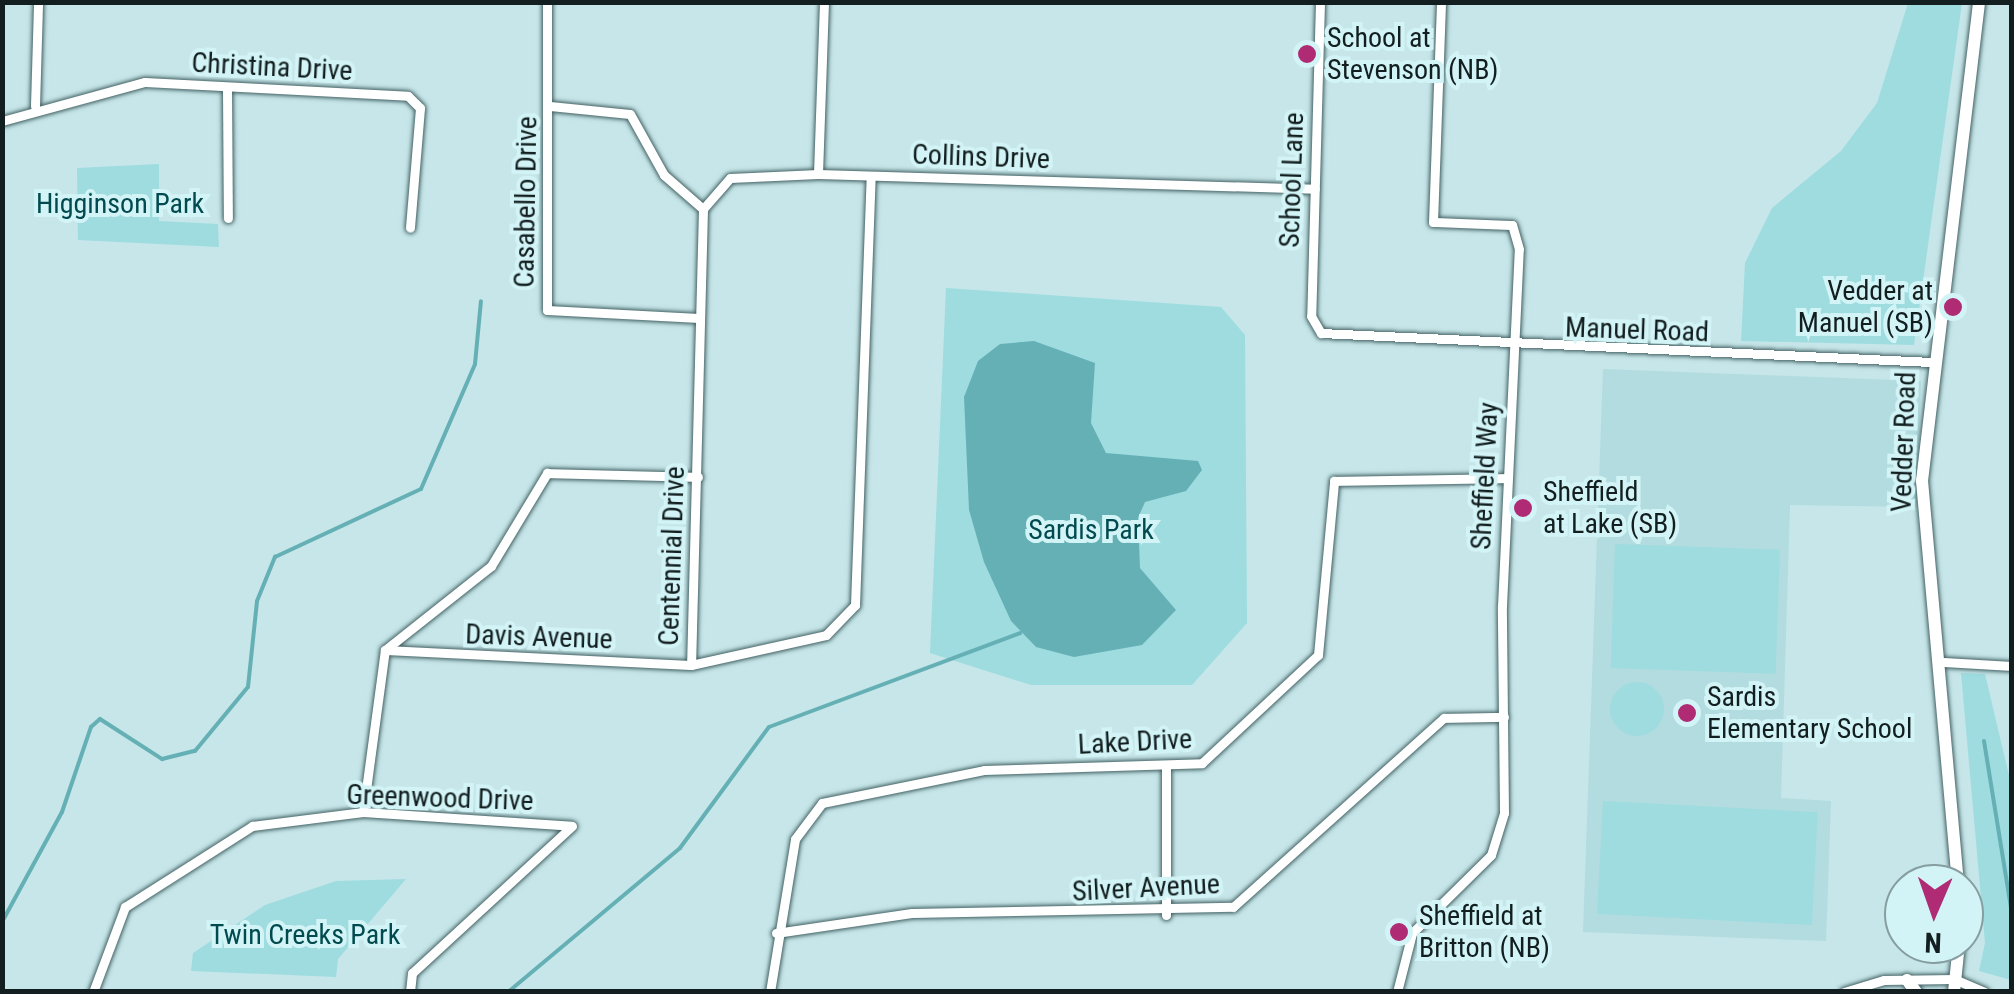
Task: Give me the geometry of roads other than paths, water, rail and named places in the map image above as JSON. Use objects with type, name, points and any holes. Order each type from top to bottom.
[{"type":"main road","name":"Vedder Road","points":[[1957,864],[1944,662],[1922,482],[1931,362],[1979,2]]},
{"type":"street","points":[[35,106],[38,2]]},
{"type":"street","name":"Casabello Drive","points":[[546,2],[550,106],[547,310],[699,318]]},
{"type":"street","points":[[550,106],[630,114],[664,175],[703,208],[730,178],[818,174],[824,2]]},
{"type":"street","name":"School Lane","points":[[1320,2],[1311,316],[1342,340]]},
{"type":"street","name":"Sheffield Way","points":[[1397,992],[1412,932],[1496,845],[1504,717],[1508,478],[1519,249],[1512,225],[1433,222],[1441,2]]},
{"type":"street","name":"Christina Drive","points":[[2,121],[35,106],[114,84],[416,101],[410,228]]},
{"type":"street","points":[[226,89],[228,218]]},
{"type":"street","name":"Collins Drive","points":[[818,174],[1314,189]]},
{"type":"street","name":"Centennial Drive","points":[[703,208],[691,665],[826,635],[855,604],[871,176]]},
{"type":"street","name":"Manuel Road","points":[[1342,340],[1931,362]]},
{"type":"street","points":[[364,812],[385,650],[491,566],[547,473],[698,477]]},
{"type":"street","name":"Lake Drive","points":[[770,992],[776,932],[795,839],[822,803],[984,770],[1166,769],[1215,756],[1318,655],[1334,481],[1508,478]]},
{"type":"street","name":"Davis Avenue","points":[[385,650],[691,665]]},
{"type":"street","points":[[1944,662],[2012,666]]},
{"type":"street","name":"Silver Avenue","points":[[776,932],[912,913],[1166,915],[1233,907],[1274,880],[1444,718],[1504,717]]},
{"type":"street","points":[[1166,769],[1166,915]]},
{"type":"street","name":"Greenwood Drive","points":[[93,992],[125,907],[252,826],[364,812],[572,826],[412,973],[410,992]]},
{"type":"street","points":[[1844,992],[1912,986],[1984,992]]},
{"type":"waterway","points":[[2,922],[62,812],[91,727],[100,719],[162,759],[195,751],[248,687],[257,601],[275,557],[421,489],[475,364],[481,301]]},
{"type":"waterway","points":[[508,992],[680,848],[769,727],[1020,633]]},
{"type":"waterway","points":[[1984,741],[2012,913]]},
{"type":"place","name":"School at Stevenson (NB)","points":[[1307,54]]},
{"type":"place","name":"Vedder at Manuel (SB)","points":[[1953,307]]},
{"type":"place","name":"Sheffield at Lake (SB)","points":[[1523,508]]},
{"type":"place","name":"Sardis Elementary School","points":[[1687,713]]},
{"type":"place","name":"Sheffield at Britton (NB)","points":[[1399,932]]},
{"type":"park label","name":"Higginson Park","points":[[120,204]]},
{"type":"park label","name":"Sardis Park","points":[[1091,530]]},
{"type":"park label","name":"Twin Creeks Park","points":[[305,935]]}]
